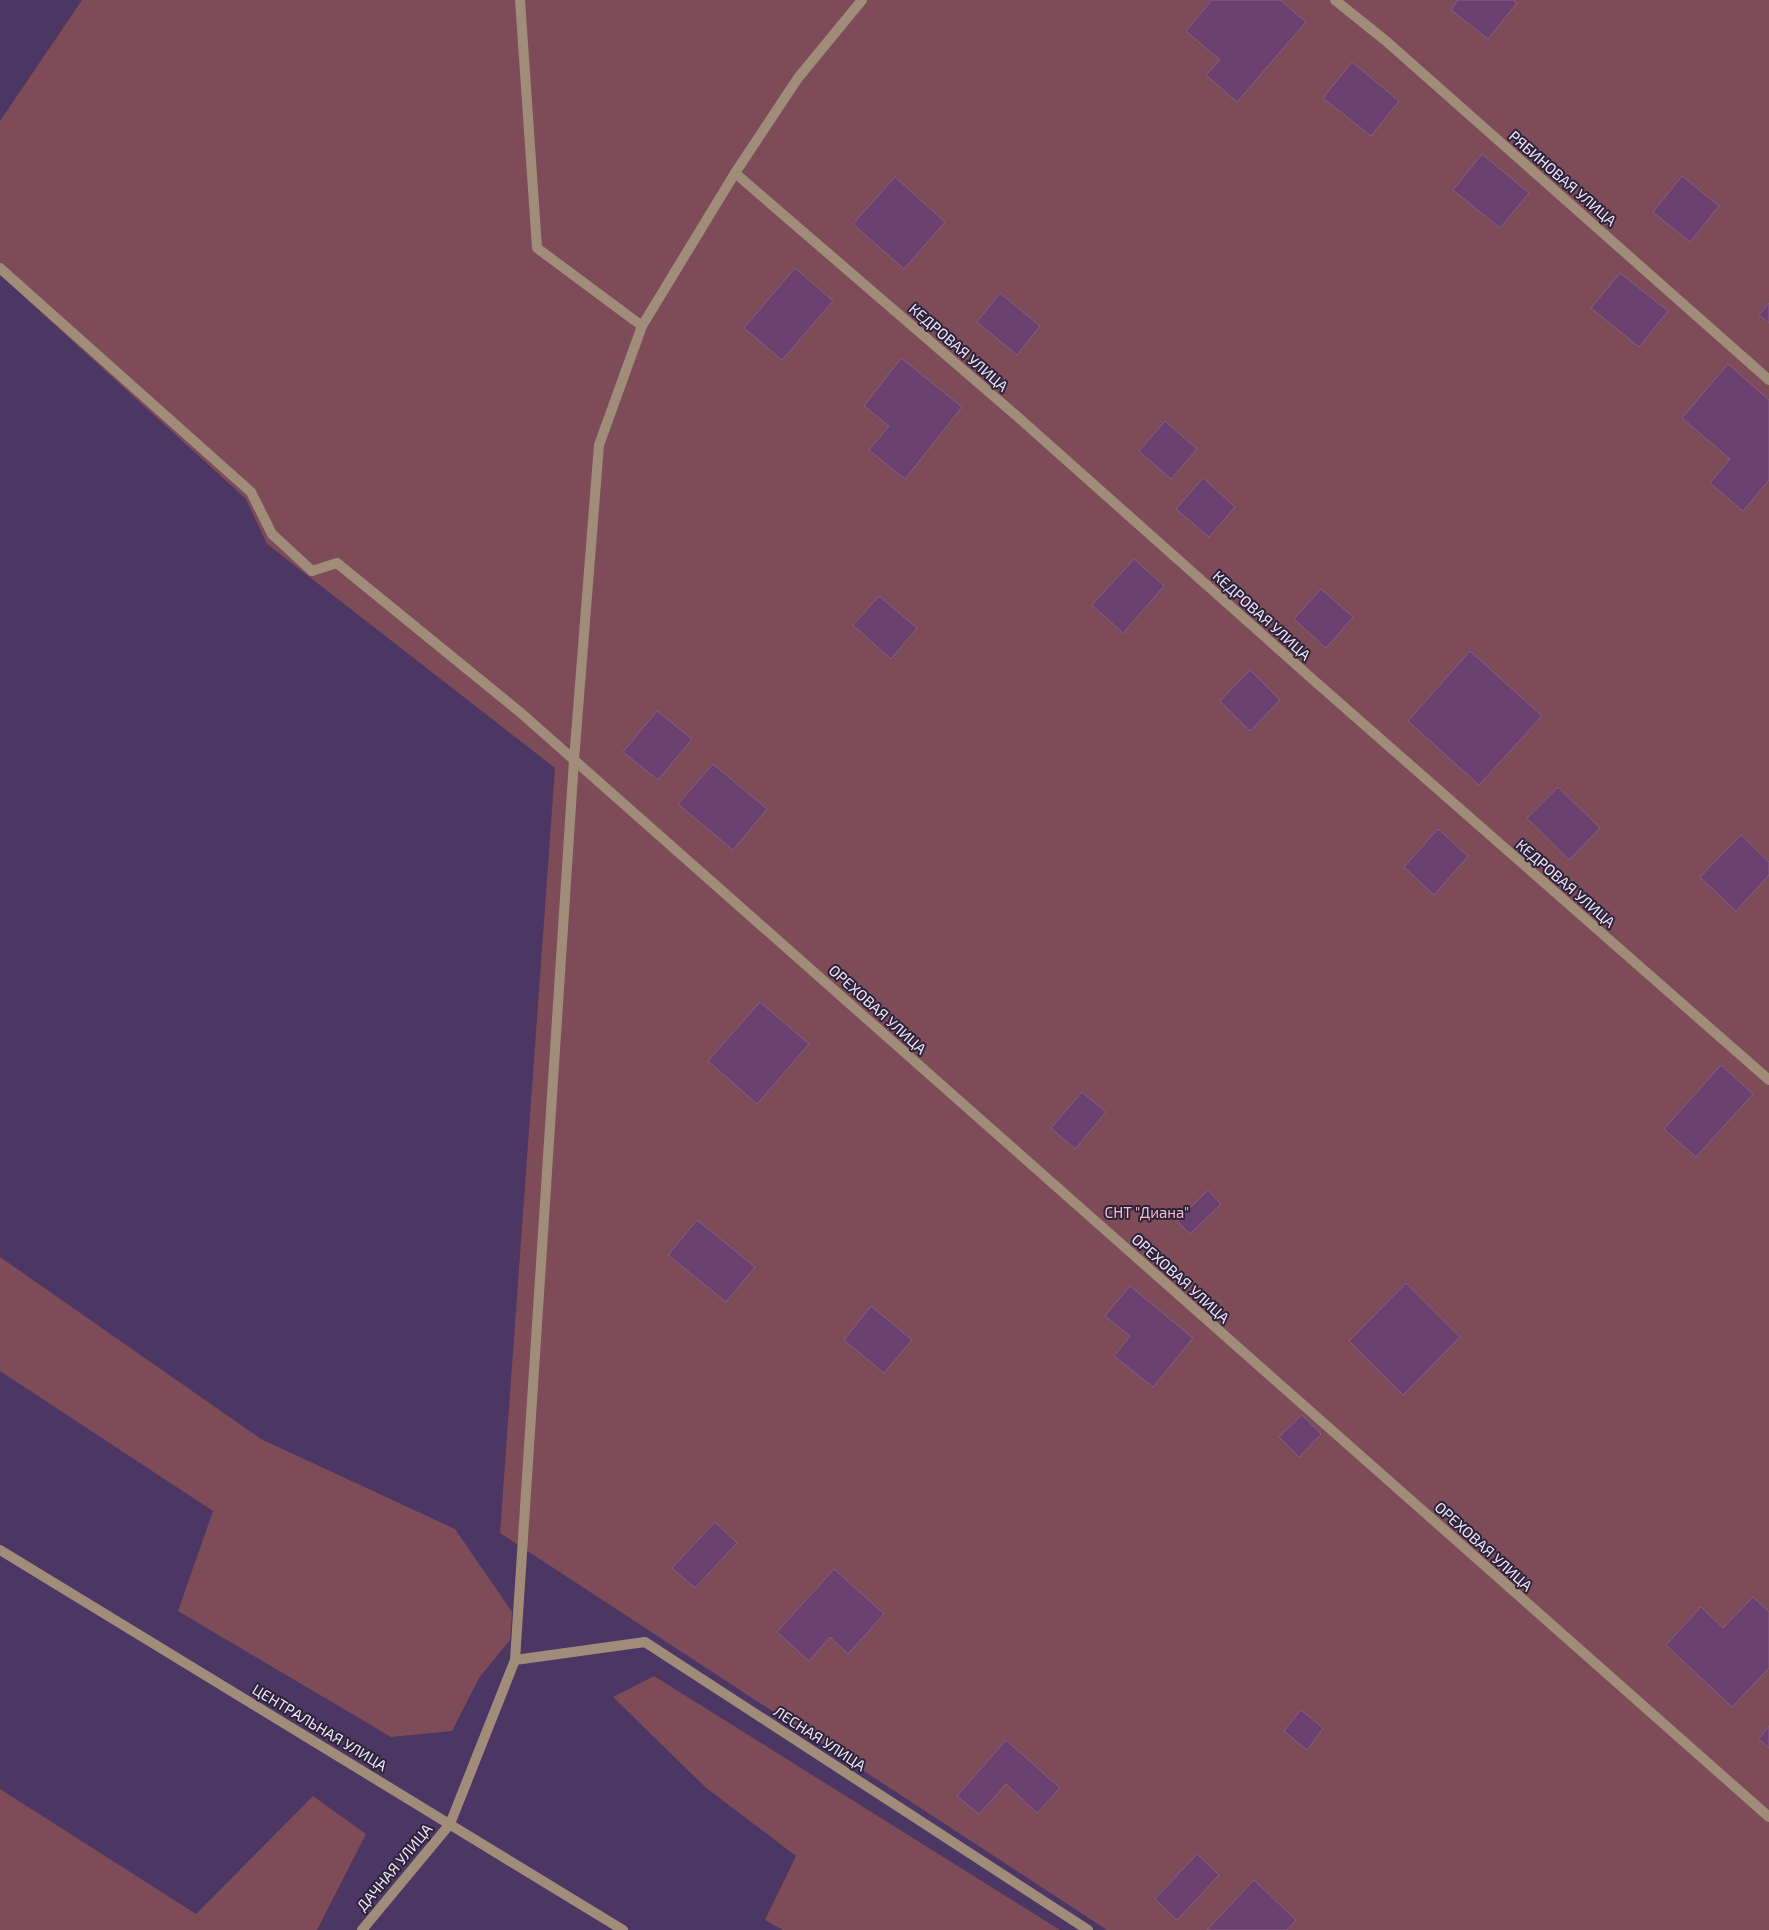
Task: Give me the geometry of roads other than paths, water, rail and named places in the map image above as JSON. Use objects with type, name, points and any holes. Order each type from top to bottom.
[{"type":"street","points":[[520,0],[537,248],[642,326]]},
{"type":"street","name":"ДАЧНАЯ УЛИЦА","points":[[362,1930],[450,1824],[515,1660],[574,760],[600,445],[642,326],[735,174],[798,78],[862,0]]},
{"type":"street","name":"РЯБИНОВАЯ УЛИЦА","points":[[1335,0],[1386,41],[1769,380]]},
{"type":"street","name":"КЕДРОВАЯ УЛИЦА","points":[[735,174],[1019,418],[1531,873],[1769,1080]]},
{"type":"street","name":"ОРЕХОВАЯ УЛИЦА","points":[[0,268],[251,492],[272,534],[312,571],[337,563],[521,713],[1769,1817]]},
{"type":"street","name":"ЦЕНТРАЛЬНАЯ УЛИЦА","points":[[0,1550],[624,1930]]},
{"type":"street","name":"ЛЕСНАЯ УЛИЦА","points":[[515,1660],[645,1642],[1088,1930]]},
{"type":"park label","name":"СНТ \"Диана\"","points":[[1147,1212]]}]
